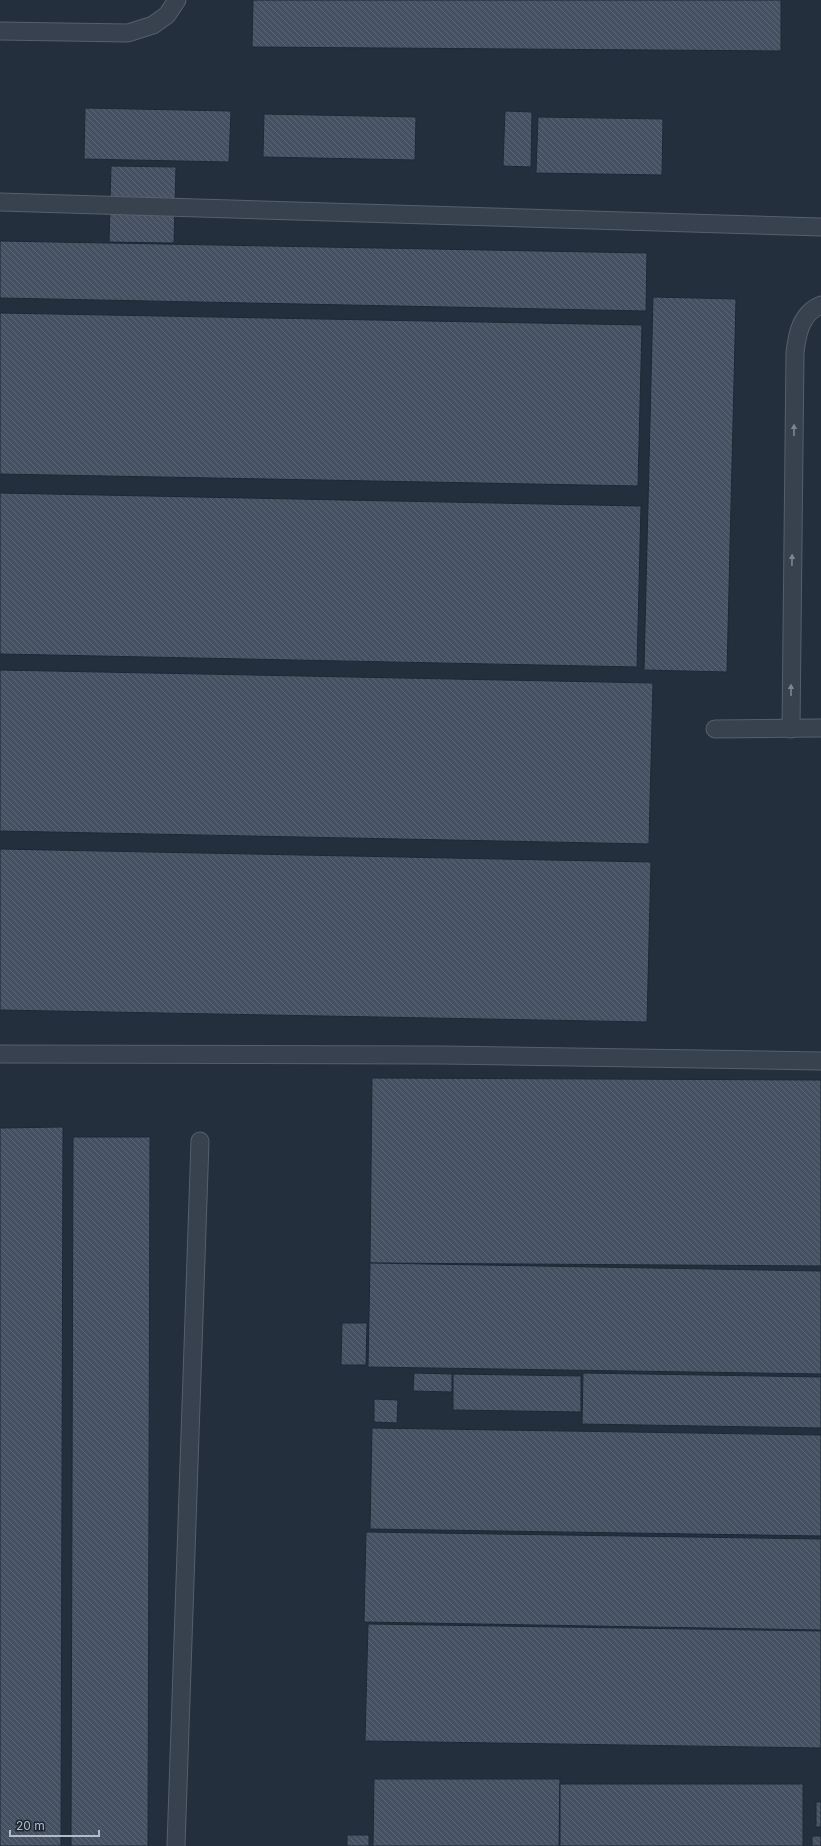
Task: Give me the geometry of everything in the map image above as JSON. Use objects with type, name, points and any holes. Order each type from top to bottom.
[{"type":"lane","points":[[0,32],[128,33],[153,25],[167,16],[177,0]]},
{"type":"lane","points":[[0,202],[821,227]]},
{"type":"lane","points":[[791,729],[795,353],[797,332],[804,319],[813,308],[821,305]]},
{"type":"lane","points":[[714,729],[821,728]]},
{"type":"lane","points":[[0,1054],[442,1055],[821,1061]]},
{"type":"lane","points":[[176,1846],[200,1141]]},
{"type":"building","points":[[253,0],[781,0],[781,51],[252,47]]},
{"type":"building","points":[[85,108],[231,111],[229,162],[84,159]]},
{"type":"building","points":[[505,111],[532,112],[531,167],[503,166]]},
{"type":"building","points":[[264,114],[416,117],[415,160],[263,157]]},
{"type":"building","points":[[538,117],[663,119],[662,175],[536,173]]},
{"type":"building","points":[[111,166],[176,167],[174,243],[109,242]]},
{"type":"building","points":[[0,241],[647,253],[646,311],[0,298]]},
{"type":"building","points":[[653,297],[736,299],[727,672],[644,670]]},
{"type":"building","points":[[0,313],[642,325],[638,486],[0,474]]},
{"type":"building","points":[[0,493],[641,506],[637,667],[0,654]]},
{"type":"building","points":[[0,670],[653,683],[649,844],[0,831]]},
{"type":"building","points":[[0,849],[651,862],[647,1022],[0,1010]]},
{"type":"building","points":[[372,1078],[821,1080],[821,1266],[370,1263]]},
{"type":"building","points":[[63,1127],[61,1846],[0,1846],[0,1128]]},
{"type":"building","points":[[73,1137],[150,1137],[148,1846],[71,1846]]},
{"type":"building","points":[[370,1263],[821,1271],[821,1374],[368,1367]]},
{"type":"building","points":[[342,1323],[367,1323],[366,1365],[341,1365]]},
{"type":"building","points":[[414,1373],[452,1374],[452,1392],[413,1391]]},
{"type":"building","points":[[583,1373],[821,1377],[821,1428],[582,1424]]},
{"type":"building","points":[[453,1374],[581,1376],[581,1412],[453,1410]]},
{"type":"building","points":[[374,1399],[398,1400],[397,1423],[374,1422]]},
{"type":"building","points":[[372,1428],[821,1435],[821,1536],[370,1529]]},
{"type":"building","points":[[366,1532],[821,1539],[821,1630],[364,1622]]},
{"type":"building","points":[[368,1624],[821,1631],[821,1748],[365,1741]]},
{"type":"building","points":[[374,1779],[560,1779],[559,1846],[373,1846]]},
{"type":"building","points":[[560,1784],[803,1784],[803,1846],[560,1846]]},
{"type":"building","points":[[816,1802],[821,1802],[821,1827],[816,1827]]},
{"type":"building","points":[[347,1835],[369,1835],[369,1846],[347,1846]]},
{"type":"building","points":[[812,1836],[821,1836],[821,1846],[812,1846]]}]
